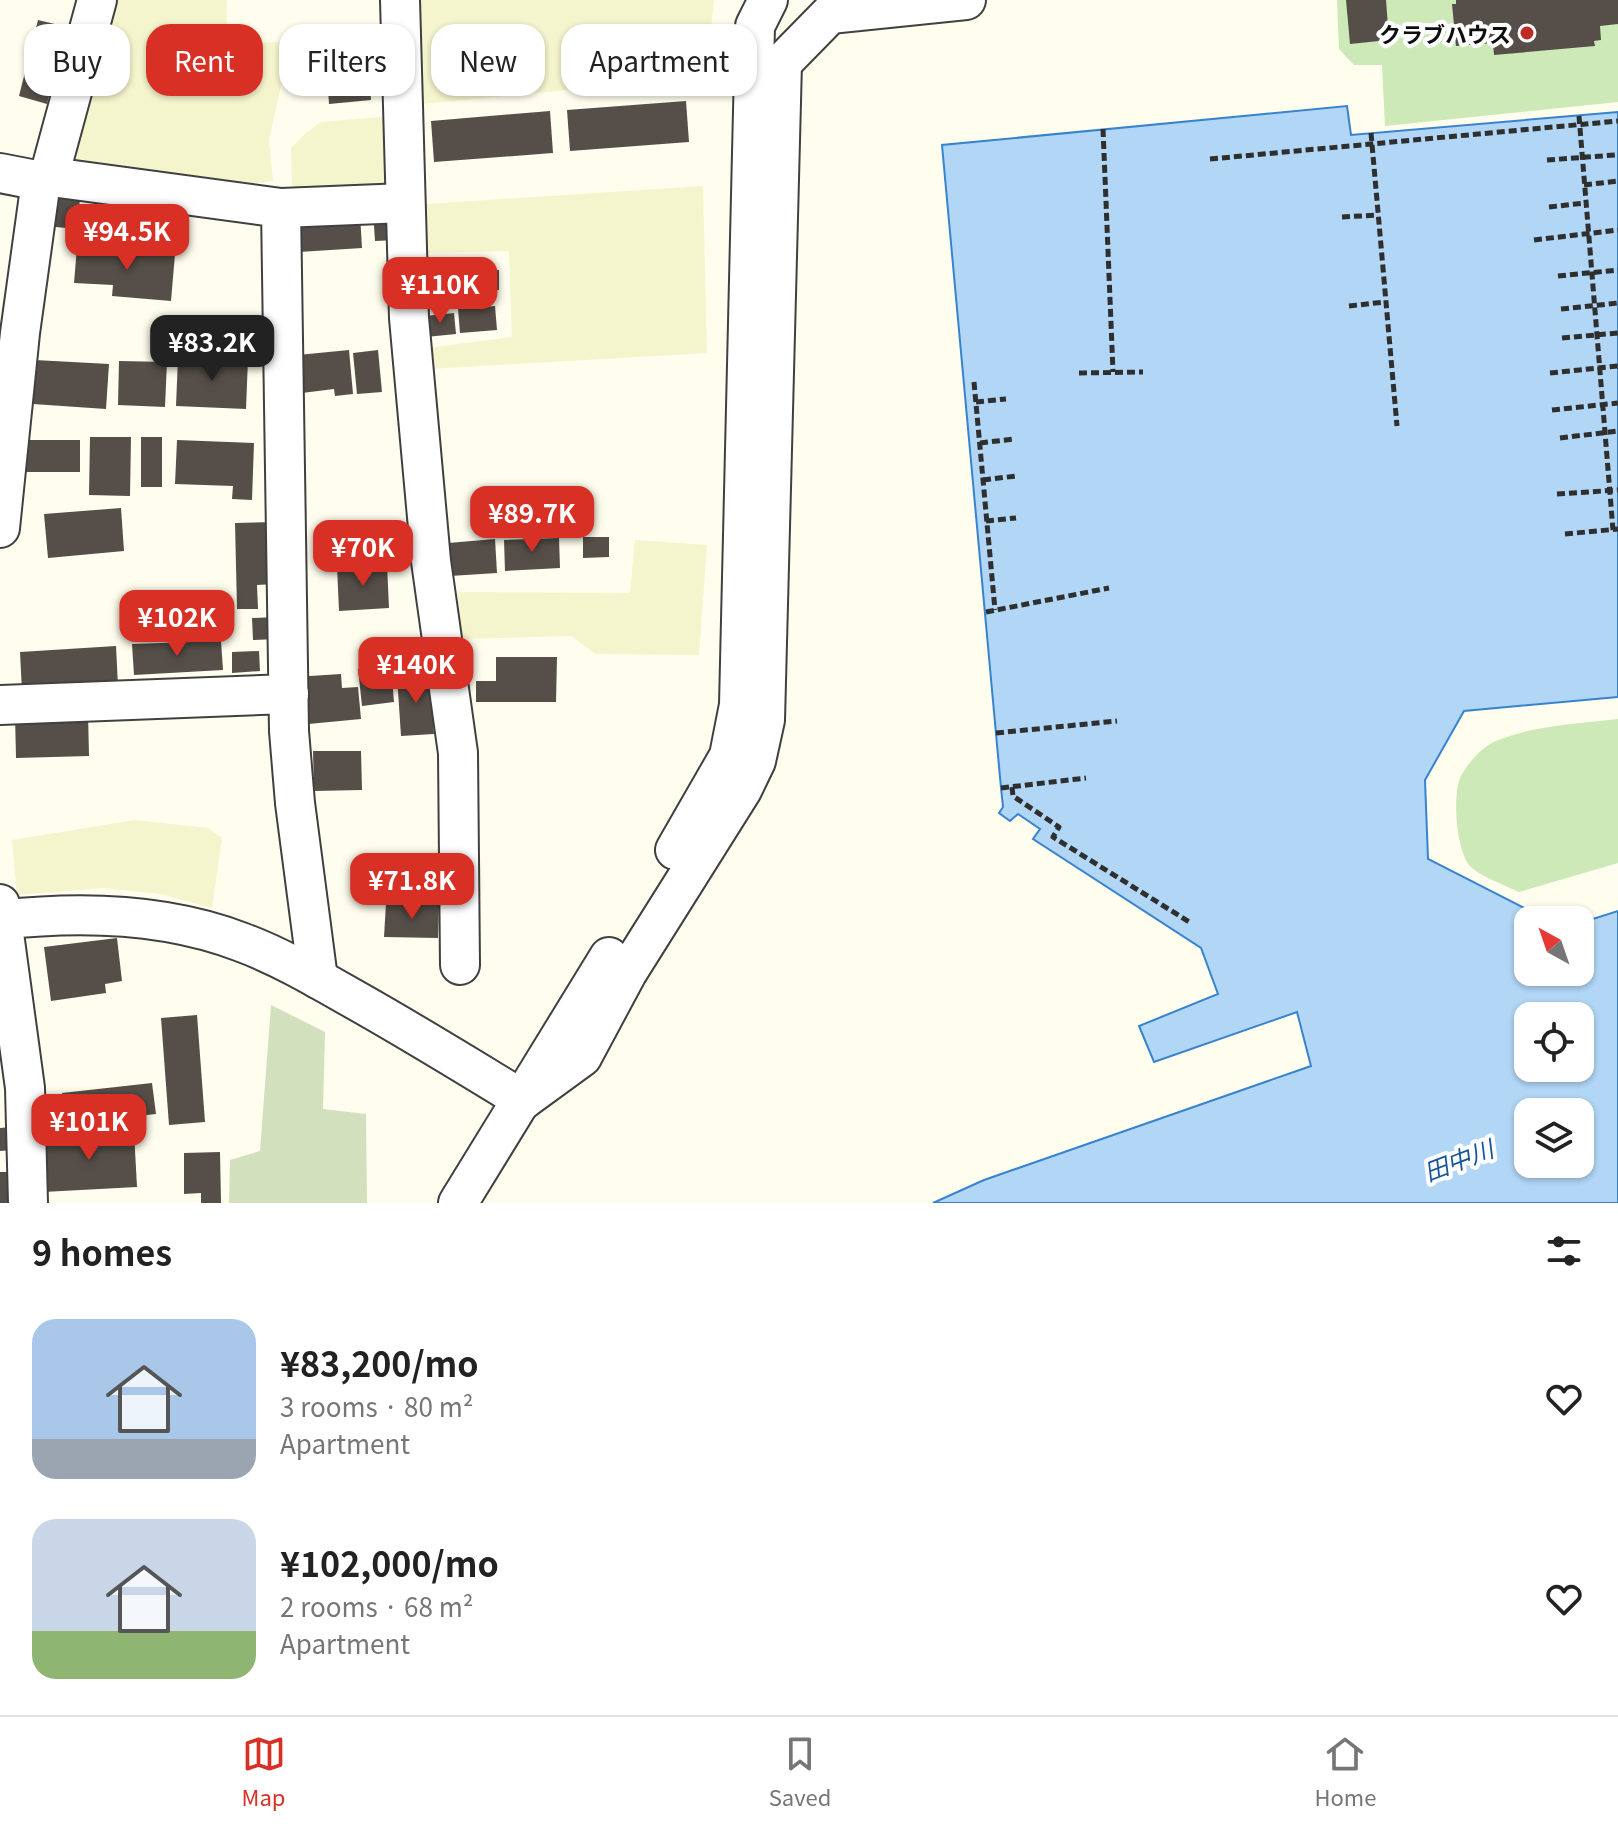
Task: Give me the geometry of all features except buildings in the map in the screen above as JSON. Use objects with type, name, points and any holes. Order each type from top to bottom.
[{"type":"street","points":[[0,528],[20,333],[46,177],[97,0]]},
{"type":"street","points":[[400,0],[409,318],[431,561],[458,753],[460,965]]},
{"type":"street","points":[[458,1203],[718,780],[735,736],[739,705],[755,26],[768,0]]},
{"type":"street","points":[[523,1100],[582,1057],[627,973],[727,816],[756,761],[765,720],[782,63],[830,14],[966,0]]},
{"type":"street","points":[[0,173],[281,208],[405,203]]},
{"type":"street","points":[[281,208],[289,694],[295,803],[318,979]]},
{"type":"street","points":[[0,705],[289,694]]},
{"type":"street","points":[[28,1203],[24,1075],[1,915],[93,914],[140,919],[240,942],[318,979],[420,1036],[523,1100]]},
{"type":"path","points":[[1565,534],[1615,530],[1608,491],[1579,116]]},
{"type":"path","points":[[1210,159],[1618,121]]},
{"type":"path","points":[[1103,129],[1113,372]]},
{"type":"path","points":[[1371,133],[1397,426]]},
{"type":"path","points":[[1547,160],[1615,155]]},
{"type":"path","points":[[1584,185],[1618,181]]},
{"type":"path","points":[[1549,207],[1585,203]]},
{"type":"path","points":[[1342,217],[1378,215]]},
{"type":"path","points":[[1534,240],[1618,230]]},
{"type":"path","points":[[1558,276],[1618,270]]},
{"type":"path","points":[[1349,306],[1385,302]]},
{"type":"path","points":[[1561,309],[1618,303]]},
{"type":"path","points":[[1562,338],[1618,333]]},
{"type":"path","points":[[1550,373],[1618,366]]},
{"type":"path","points":[[1079,373],[1143,372]]},
{"type":"path","points":[[974,382],[995,610]]},
{"type":"path","points":[[976,402],[1006,399]]},
{"type":"path","points":[[1552,410],[1618,403]]},
{"type":"path","points":[[1560,438],[1618,431]]},
{"type":"path","points":[[979,443],[1014,439]]},
{"type":"path","points":[[983,480],[1016,476]]},
{"type":"path","points":[[1557,494],[1618,490]]},
{"type":"path","points":[[986,521],[1016,518]]},
{"type":"path","points":[[986,612],[1109,588]]},
{"type":"path","points":[[996,733],[1117,721]]},
{"type":"path","points":[[1001,788],[1086,778]]},
{"type":"path","points":[[1012,787],[1013,796],[1059,827],[1053,837],[1191,923]]},
{"type":"green space","points":[[106,0],[227,0],[226,24],[146,24],[146,96],[263,96],[263,42],[279,42],[279,95],[269,140],[273,181],[247,184],[183,178],[62,160],[80,96],[130,96],[130,24],[99,24]]},
{"type":"green space","points":[[418,0],[714,0],[712,24],[561,24],[561,91],[545,92],[545,24],[431,24],[431,96],[505,96],[421,104]]},
{"type":"green space","points":[[1337,0],[1618,0],[1618,102],[1385,126],[1382,65],[1354,65],[1339,49]]},
{"type":"green space","points":[[391,118],[392,190],[301,193],[292,186],[291,148],[306,133],[321,122]]},
{"type":"green space","points":[[703,186],[707,353],[429,369],[428,348],[512,337],[509,251],[427,253],[427,204]]},
{"type":"green space","points":[[635,540],[707,545],[699,655],[596,654],[571,636],[460,639],[458,592],[630,593]]},
{"type":"green space","points":[[1618,719],[1618,863],[1519,892],[1470,866],[1461,848],[1457,795],[1461,776],[1476,756],[1491,743],[1525,732]]},
{"type":"green space","points":[[135,820],[208,828],[222,838],[212,908],[161,894],[103,888],[17,895],[12,840]]},
{"type":"green space","points":[[271,1005],[325,1032],[323,1109],[366,1114],[367,1203],[229,1203],[230,1160],[260,1151]]},
{"type":"water","name":"田中川","points":[[1347,106],[1351,135],[1618,112],[1618,697],[1464,711],[1425,780],[1428,859],[1520,906],[1514,906],[1514,986],[1594,986],[1594,919],[1618,911],[1618,1203],[933,1203],[984,1180],[1311,1066],[1297,1012],[1154,1062],[1139,1026],[1218,994],[1201,948],[1033,839],[1040,829],[1018,814],[1010,821],[999,813],[1003,807],[942,145]]},
{"type":"place","name":"クラブハウス","points":[[1527,33]]}]
